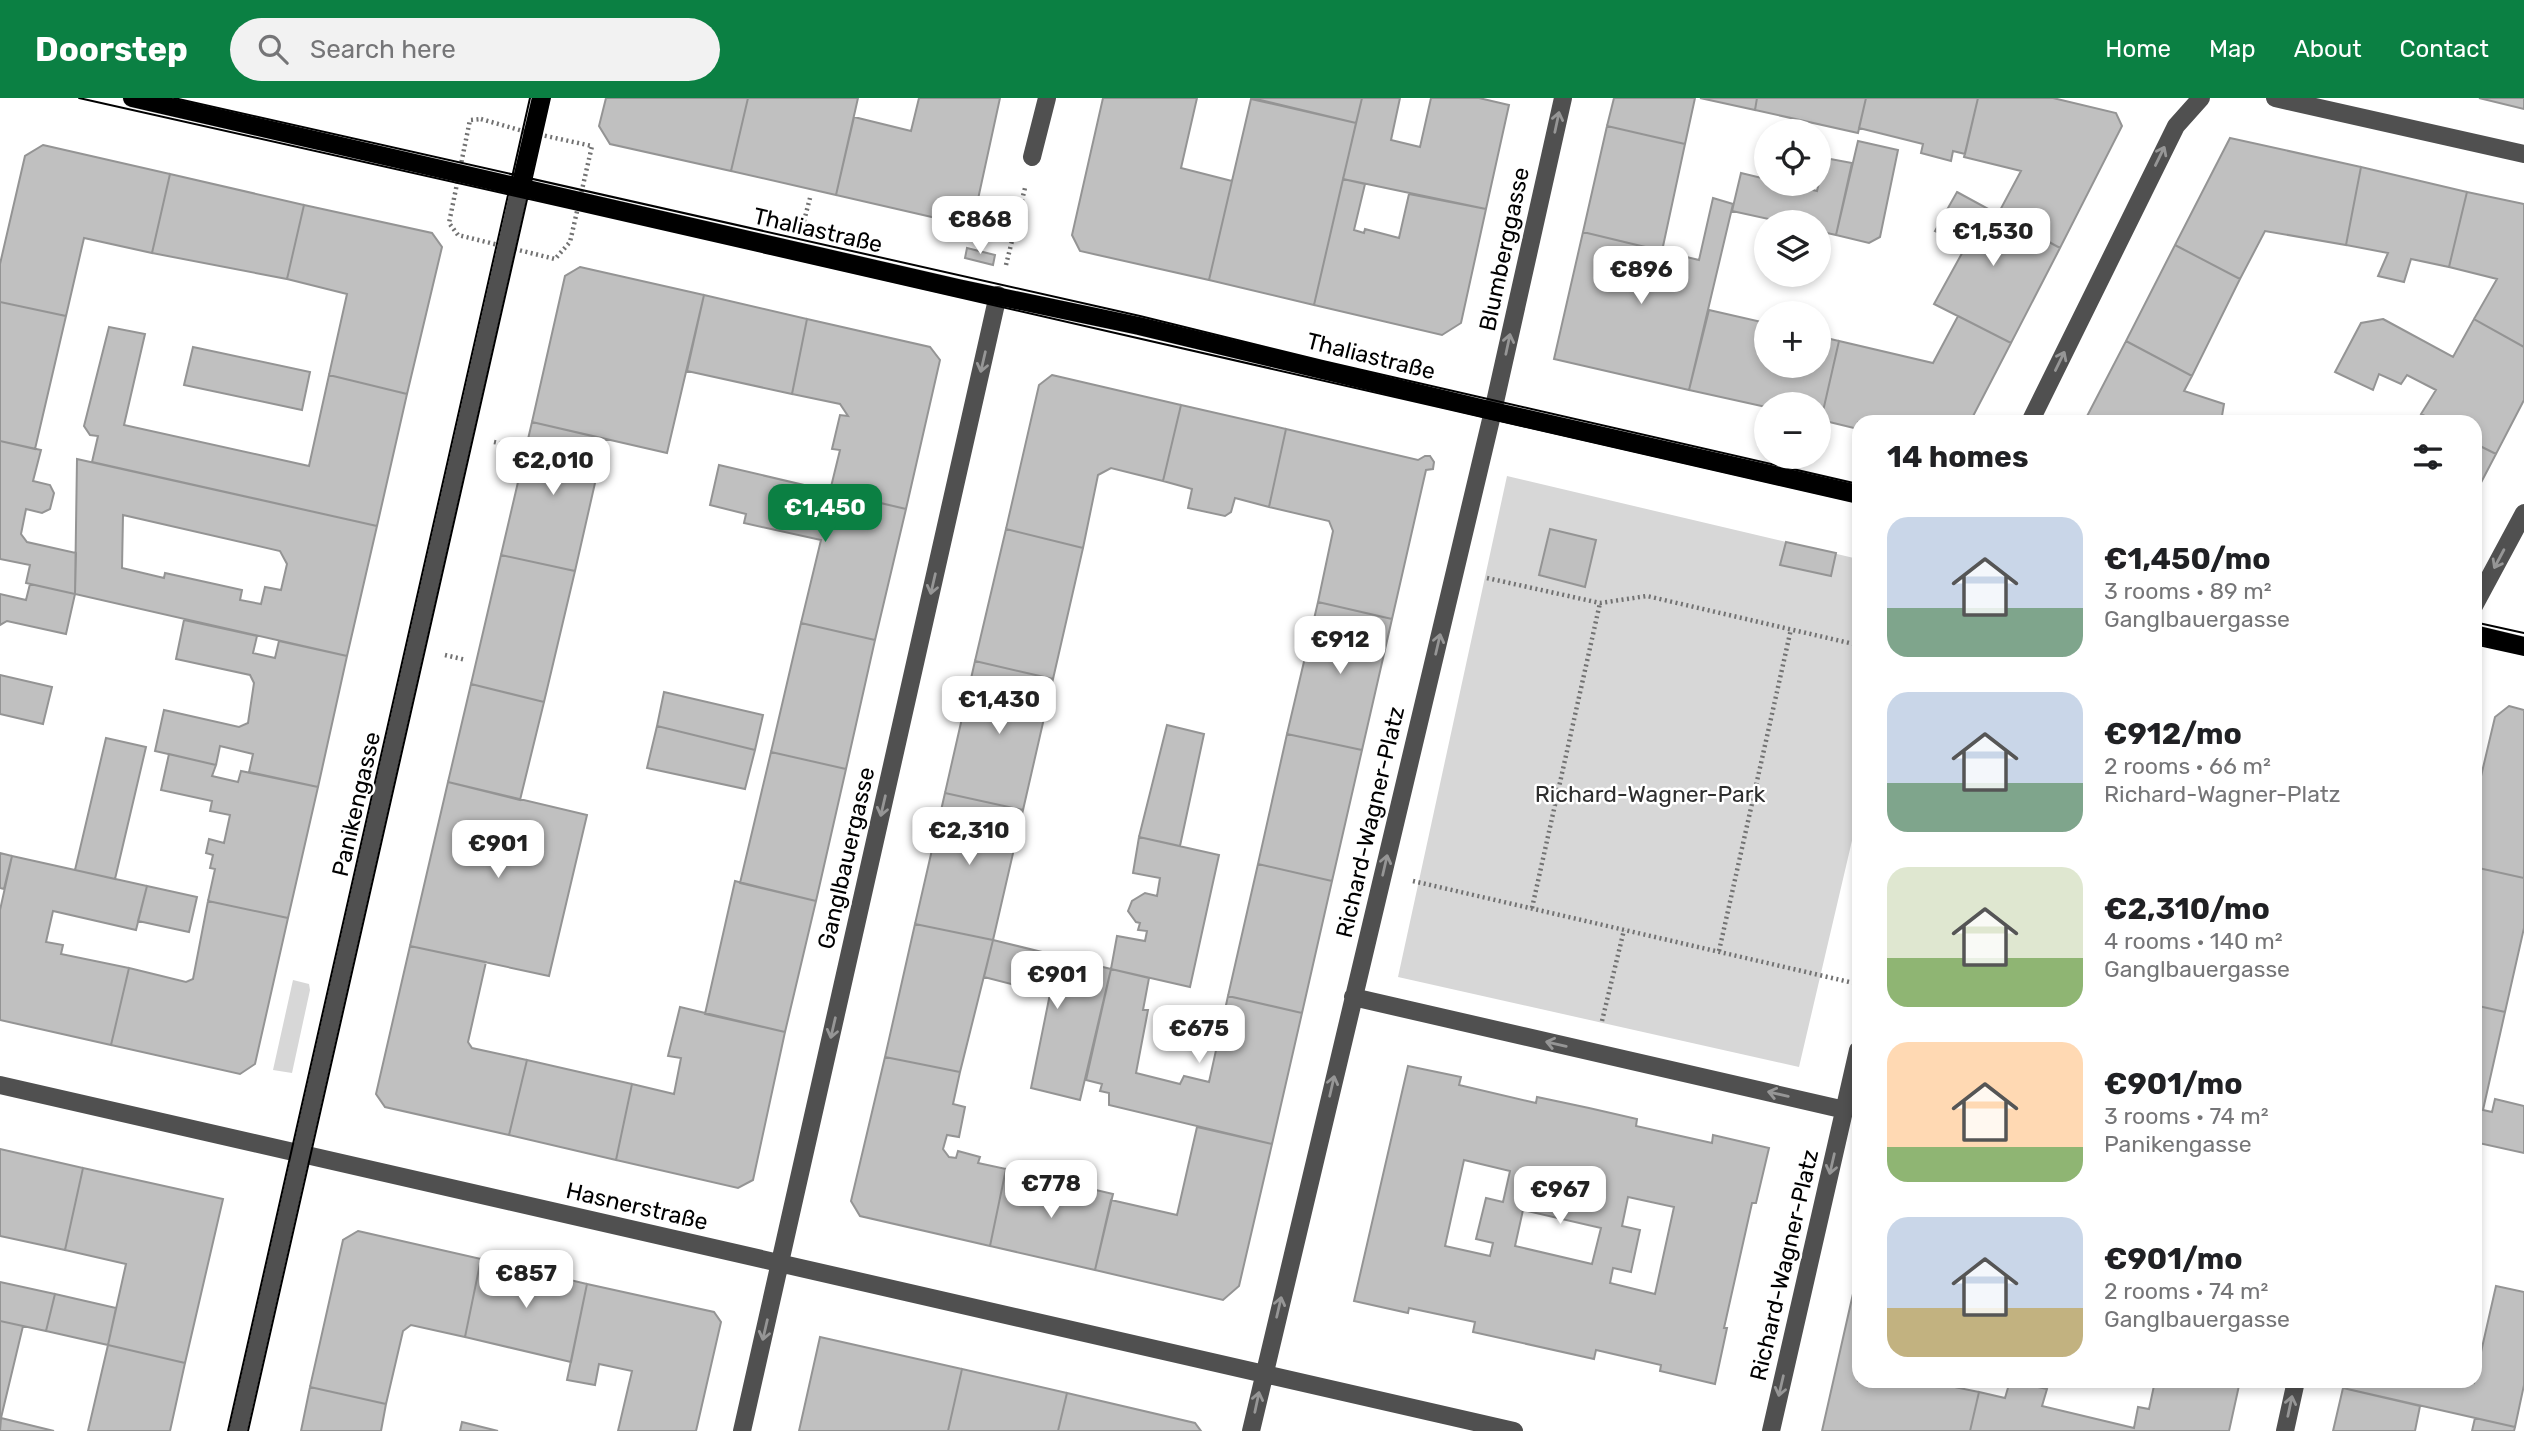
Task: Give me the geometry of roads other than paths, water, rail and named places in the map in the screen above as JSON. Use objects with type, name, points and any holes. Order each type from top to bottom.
[{"type":"main road","name":"Thaliastraße","points":[[132,98],[1139,326],[1493,411]]},
{"type":"main road","points":[[520,187],[541,98]]},
{"type":"main road","points":[[1493,411],[1852,493]]},
{"type":"main road","points":[[2482,636],[2524,646]]},
{"type":"street","points":[[1032,157],[1046,98]]},
{"type":"street","name":"Blumberggasse","points":[[1493,411],[1563,98]]},
{"type":"street","points":[[2033,415],[2176,126],[2200,98]]},
{"type":"street","points":[[2275,98],[2524,154]]},
{"type":"street","name":"Panikengasse","points":[[238,1431],[520,187]]},
{"type":"street","name":"Ganglbauergasse","points":[[742,1431],[998,295]]},
{"type":"street","name":"Richard-Wagner-Platz","points":[[1251,1431],[1493,411]]},
{"type":"street","points":[[2482,591],[2524,513]]},
{"type":"street","points":[[1353,997],[1845,1110]]},
{"type":"street","name":"Richard-Wagner-Platz","points":[[1770,1431],[1852,1078]]},
{"type":"street","name":"Hasnerstraße","points":[[0,1086],[1263,1374]]},
{"type":"street","points":[[1263,1374],[1514,1431]]},
{"type":"street","points":[[2285,1431],[2294,1388]]},
{"type":"tram line","points":[[79,98],[1852,502]]},
{"type":"tram line","points":[[174,98],[1140,316],[1323,361],[1852,483]]},
{"type":"tram line","points":[[228,1431],[530,98]]},
{"type":"tram line","points":[[248,1431],[550,98]]},
{"type":"tram line","points":[[2482,624],[2524,633]]},
{"type":"tram line","points":[[2482,646],[2524,655]]},
{"type":"park label","name":"Richard-Wagner-Park","points":[[1650,794]]}]
